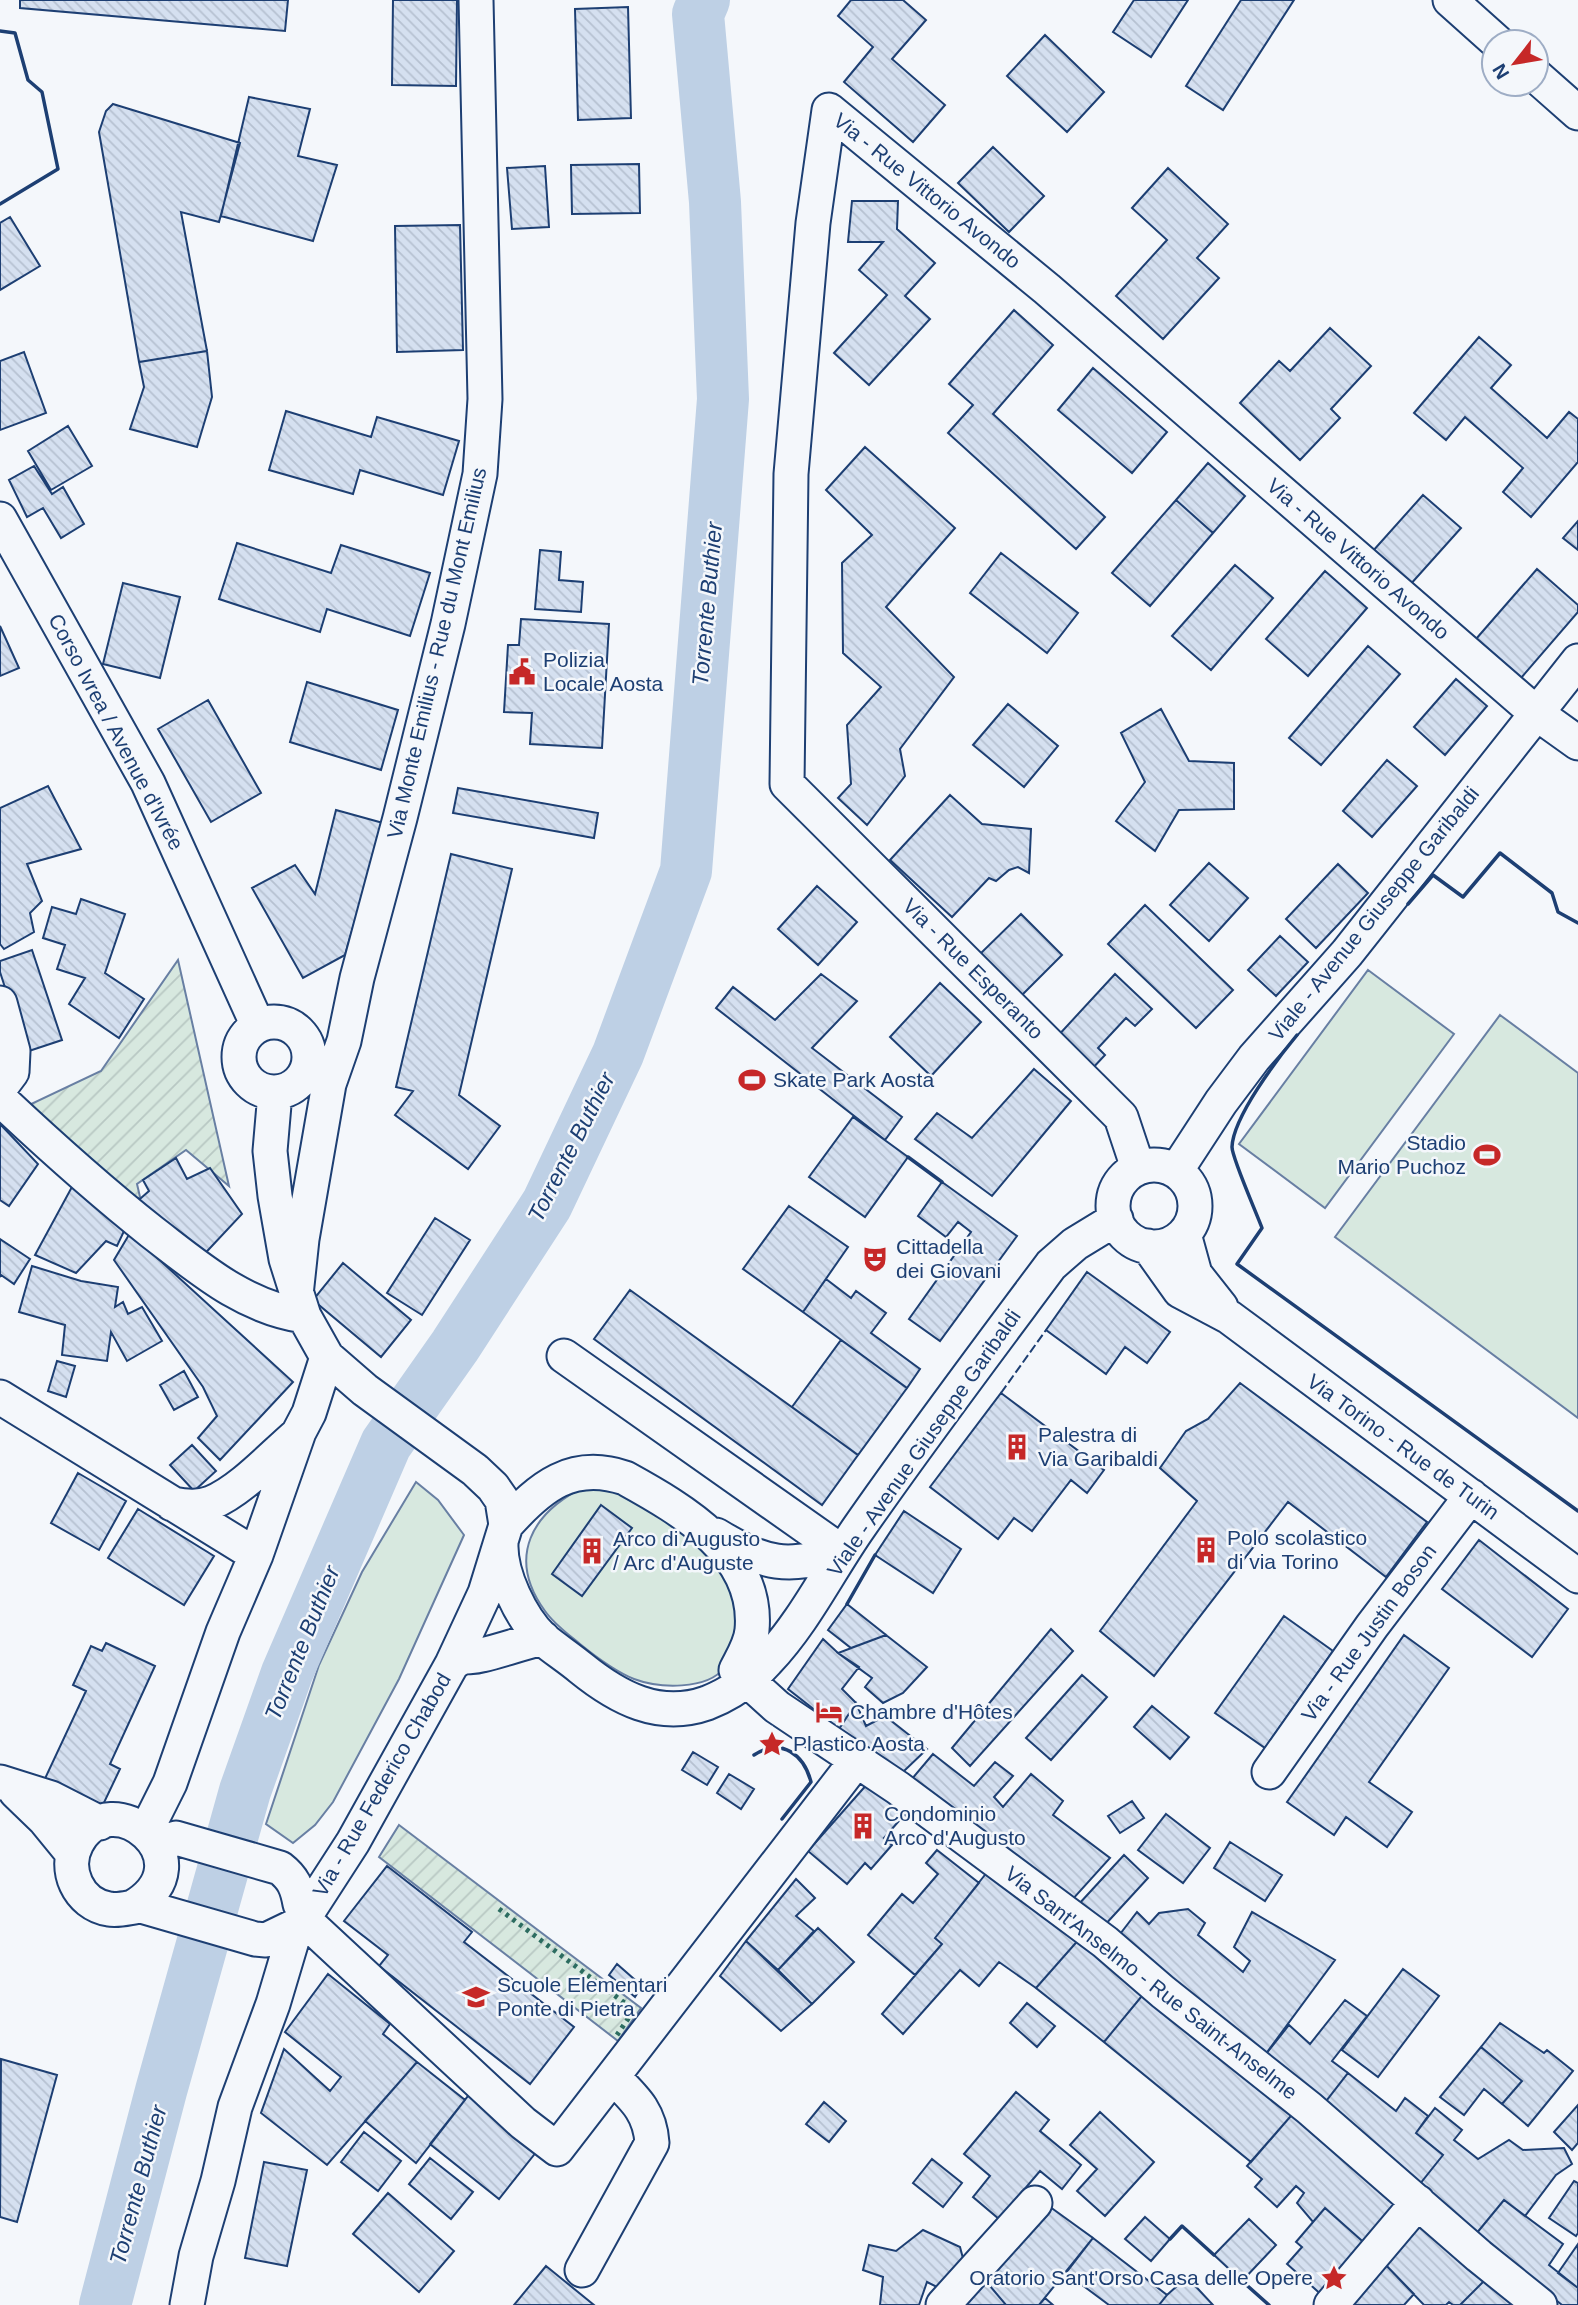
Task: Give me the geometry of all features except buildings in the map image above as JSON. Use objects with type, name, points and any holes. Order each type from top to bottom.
[{"type":"street","name":"Via Monte Emilius - Rue du Mont Emilius","points":[[300,1305],[302,1239],[329,1084],[344,1041],[354,989],[400,818],[448,624],[480,474],[485,399],[476,0]]},
{"type":"street","points":[[1450,0],[1481,28]]},
{"type":"street","points":[[1550,88],[1578,113]]},
{"type":"street","name":"Via - Rue Vittorio Avondo","points":[[787,784],[791,474],[813,223],[829,110],[1047,289],[1536,713]]},
{"type":"street","name":"Corso Ivrea / Avenue d'Ivrée","points":[[0,519],[148,783],[258,1026]]},
{"type":"street","name":"Viale - Avenue Giuseppe Garibaldi","points":[[1176,1171],[1221,1102],[1254,1058],[1347,953],[1578,661]]},
{"type":"street","points":[[1536,713],[1578,743]]},
{"type":"street","name":"Via - Rue Esperanto","points":[[787,784],[1121,1117],[1138,1168]]},
{"type":"street","points":[[302,1035],[325,1015],[335,999],[354,989]]},
{"type":"street","points":[[0,1003],[13,1051],[12,1072],[0,1088]]},
{"type":"street","points":[[265,1022],[284,1022],[302,1035],[309,1048],[309,1066],[299,1083],[275,1093],[249,1082],[239,1066],[240,1047],[249,1031],[265,1022]]},
{"type":"street","points":[[275,1093],[270,1151],[280,1234],[300,1305],[327,1357],[365,1390],[494,1486],[502,1500],[503,1564],[520,1607],[543,1638],[593,1678],[633,1702],[653,1709],[673,1710],[700,1705],[747,1682],[736,1670],[752,1632],[749,1589],[730,1557],[706,1528]]},
{"type":"street","points":[[0,1099],[113,1200],[209,1276],[235,1293],[278,1312],[300,1305]]},
{"type":"street","points":[[1157,1165],[1176,1171],[1186,1180],[1195,1208],[1184,1234],[1173,1242],[1160,1246],[1147,1246],[1134,1241],[1123,1232],[1115,1219],[1113,1209],[1116,1189],[1129,1173],[1138,1168],[1157,1165]]},
{"type":"street","name":"Viale - Avenue Giuseppe Garibaldi","points":[[747,1682],[769,1660],[795,1627],[842,1552],[965,1380],[1052,1265],[1074,1244],[1115,1219]]},
{"type":"street","name":"Via Torino - Rue de Turin","points":[[1184,1234],[1195,1274],[1229,1317]]},
{"type":"street","name":"Via Torino - Rue de Turin","points":[[1147,1246],[1180,1291],[1229,1317],[1578,1576]]},
{"type":"street","points":[[564,1356],[842,1552]]},
{"type":"street","points":[[142,1908],[154,1889],[161,1870],[160,1839],[170,1783],[223,1632],[256,1555],[327,1357]]},
{"type":"street","points":[[0,1397],[256,1555]]},
{"type":"street","points":[[172,1504],[191,1507],[211,1503],[244,1481],[299,1432]]},
{"type":"street","points":[[504,1535],[534,1495],[560,1478],[592,1471],[625,1478],[745,1552],[779,1563],[811,1562],[842,1552]]},
{"type":"street","name":"Via - Rue Justin Boson","points":[[1269,1772],[1372,1626],[1471,1496]]},
{"type":"street","name":"Via - Rue Federico Chabod","points":[[187,2305],[196,2256],[218,2181],[234,2107],[303,1918],[353,1842],[452,1664],[485,1593],[504,1535]]},
{"type":"street","name":"Via - Rue Federico Chabod","points":[[452,1664],[463,1655],[479,1656],[543,1638]]},
{"type":"street","name":"Via Sant'Anselmo - Rue Saint-Anselme","points":[[747,1682],[777,1707],[898,1788],[1105,1942],[1309,2108],[1479,2256],[1537,2297]]},
{"type":"street","points":[[303,1918],[265,1940],[142,1908],[109,1909],[98,1906],[79,1890],[71,1866],[72,1853],[78,1840],[88,1830],[100,1823],[124,1820],[160,1839],[280,1868],[297,1887],[303,1918],[523,2123],[557,2150],[856,1761]]},
{"type":"street","points":[[5,1784],[51,1798],[100,1823]]},
{"type":"street","points":[[5,1784],[45,1820],[72,1853]]},
{"type":"street","points":[[582,2270],[652,2143],[651,2124],[638,2102],[613,2077]]},
{"type":"street","points":[[943,2305],[1035,2203]]},
{"type":"street","points":[[1331,2305],[1418,2203]]},
{"type":"shaded area","points":[[178,960],[229,1186],[186,1150],[137,1184],[140,1197],[119,1217],[10,1114],[101,1071]]},
{"type":"shaded area","points":[[1368,970],[1454,1034],[1325,1208],[1239,1144]]},
{"type":"shaded area","name":"Stadio Mario Puchoz","points":[[1500,1015],[1578,1073],[1578,1418],[1335,1237]]},
{"type":"shaded area","points":[[416,1482],[438,1500],[464,1535],[399,1679],[333,1802],[315,1825],[293,1843],[266,1824],[319,1665],[362,1572]]},
{"type":"shaded area","points":[[586,1486],[609,1489],[634,1501],[660,1516],[718,1561],[743,1617],[727,1663],[717,1675],[695,1684],[682,1685],[656,1684],[634,1679],[592,1654],[561,1629],[545,1611],[533,1591],[527,1572],[531,1538],[551,1509]]},
{"type":"shaded area","points":[[399,1825],[641,2008],[618,2041],[379,1857]]},
{"type":"waterway","name":"Torrente Buthier","points":[[105,2305],[161,2091],[245,1791],[287,1673],[386,1444],[455,1346],[547,1204],[618,1054],[686,871],[723,399],[715,202],[698,14],[704,0]]},
{"type":"hedge","points":[[499,1909],[634,2010],[617,2035]]},
{"type":"fence","points":[[1001,1393],[1046,1330]]},
{"type":"wall","points":[[0,31],[15,33],[28,80],[42,92],[58,169],[0,204]]},
{"type":"wall","points":[[1408,904],[1433,875],[1463,897],[1500,853],[1552,893],[1558,912],[1578,923]]},
{"type":"wall","points":[[1297,1035],[1258,1088],[1234,1135],[1233,1153],[1262,1228],[1237,1264],[1578,1511]]},
{"type":"wall","points":[[908,1157],[942,1182]]},
{"type":"wall","points":[[847,1604],[875,1555]]},
{"type":"wall","points":[[754,1755],[764,1750],[782,1749],[797,1757],[808,1772],[811,1782],[782,1819]]},
{"type":"wall","points":[[1170,2239],[1182,2226],[1214,2255]]},
{"type":"wall","points":[[1242,2281],[1269,2305]]},
{"type":"place","name":"Polizia Locale Aosta","points":[[522,672]]},
{"type":"place","name":"Skate Park Aosta","points":[[752,1080]]},
{"type":"place","name":"Stadio Mario Puchoz","points":[[1487,1155]]},
{"type":"place","name":"Cittadella dei Giovani","points":[[875,1259]]},
{"type":"place","name":"Palestra di Via Garibaldi","points":[[1017,1447]]},
{"type":"place","name":"Polo scolastico di via Torino","points":[[1206,1550]]},
{"type":"place","name":"Arco di Augusto / Arc d'Auguste","points":[[592,1551]]},
{"type":"place","name":"Chambre d'Hôtes","points":[[829,1712]]},
{"type":"place","name":"Plastico Aosta","points":[[772,1744]]},
{"type":"place","name":"Condominio Arco d'Augusto","points":[[863,1826]]},
{"type":"place","name":"Scuole Elementari Ponte di Pietra","points":[[476,1997]]},
{"type":"place","name":"Oratorio Sant'Orso Casa delle Opere","points":[[1334,2278]]}]
